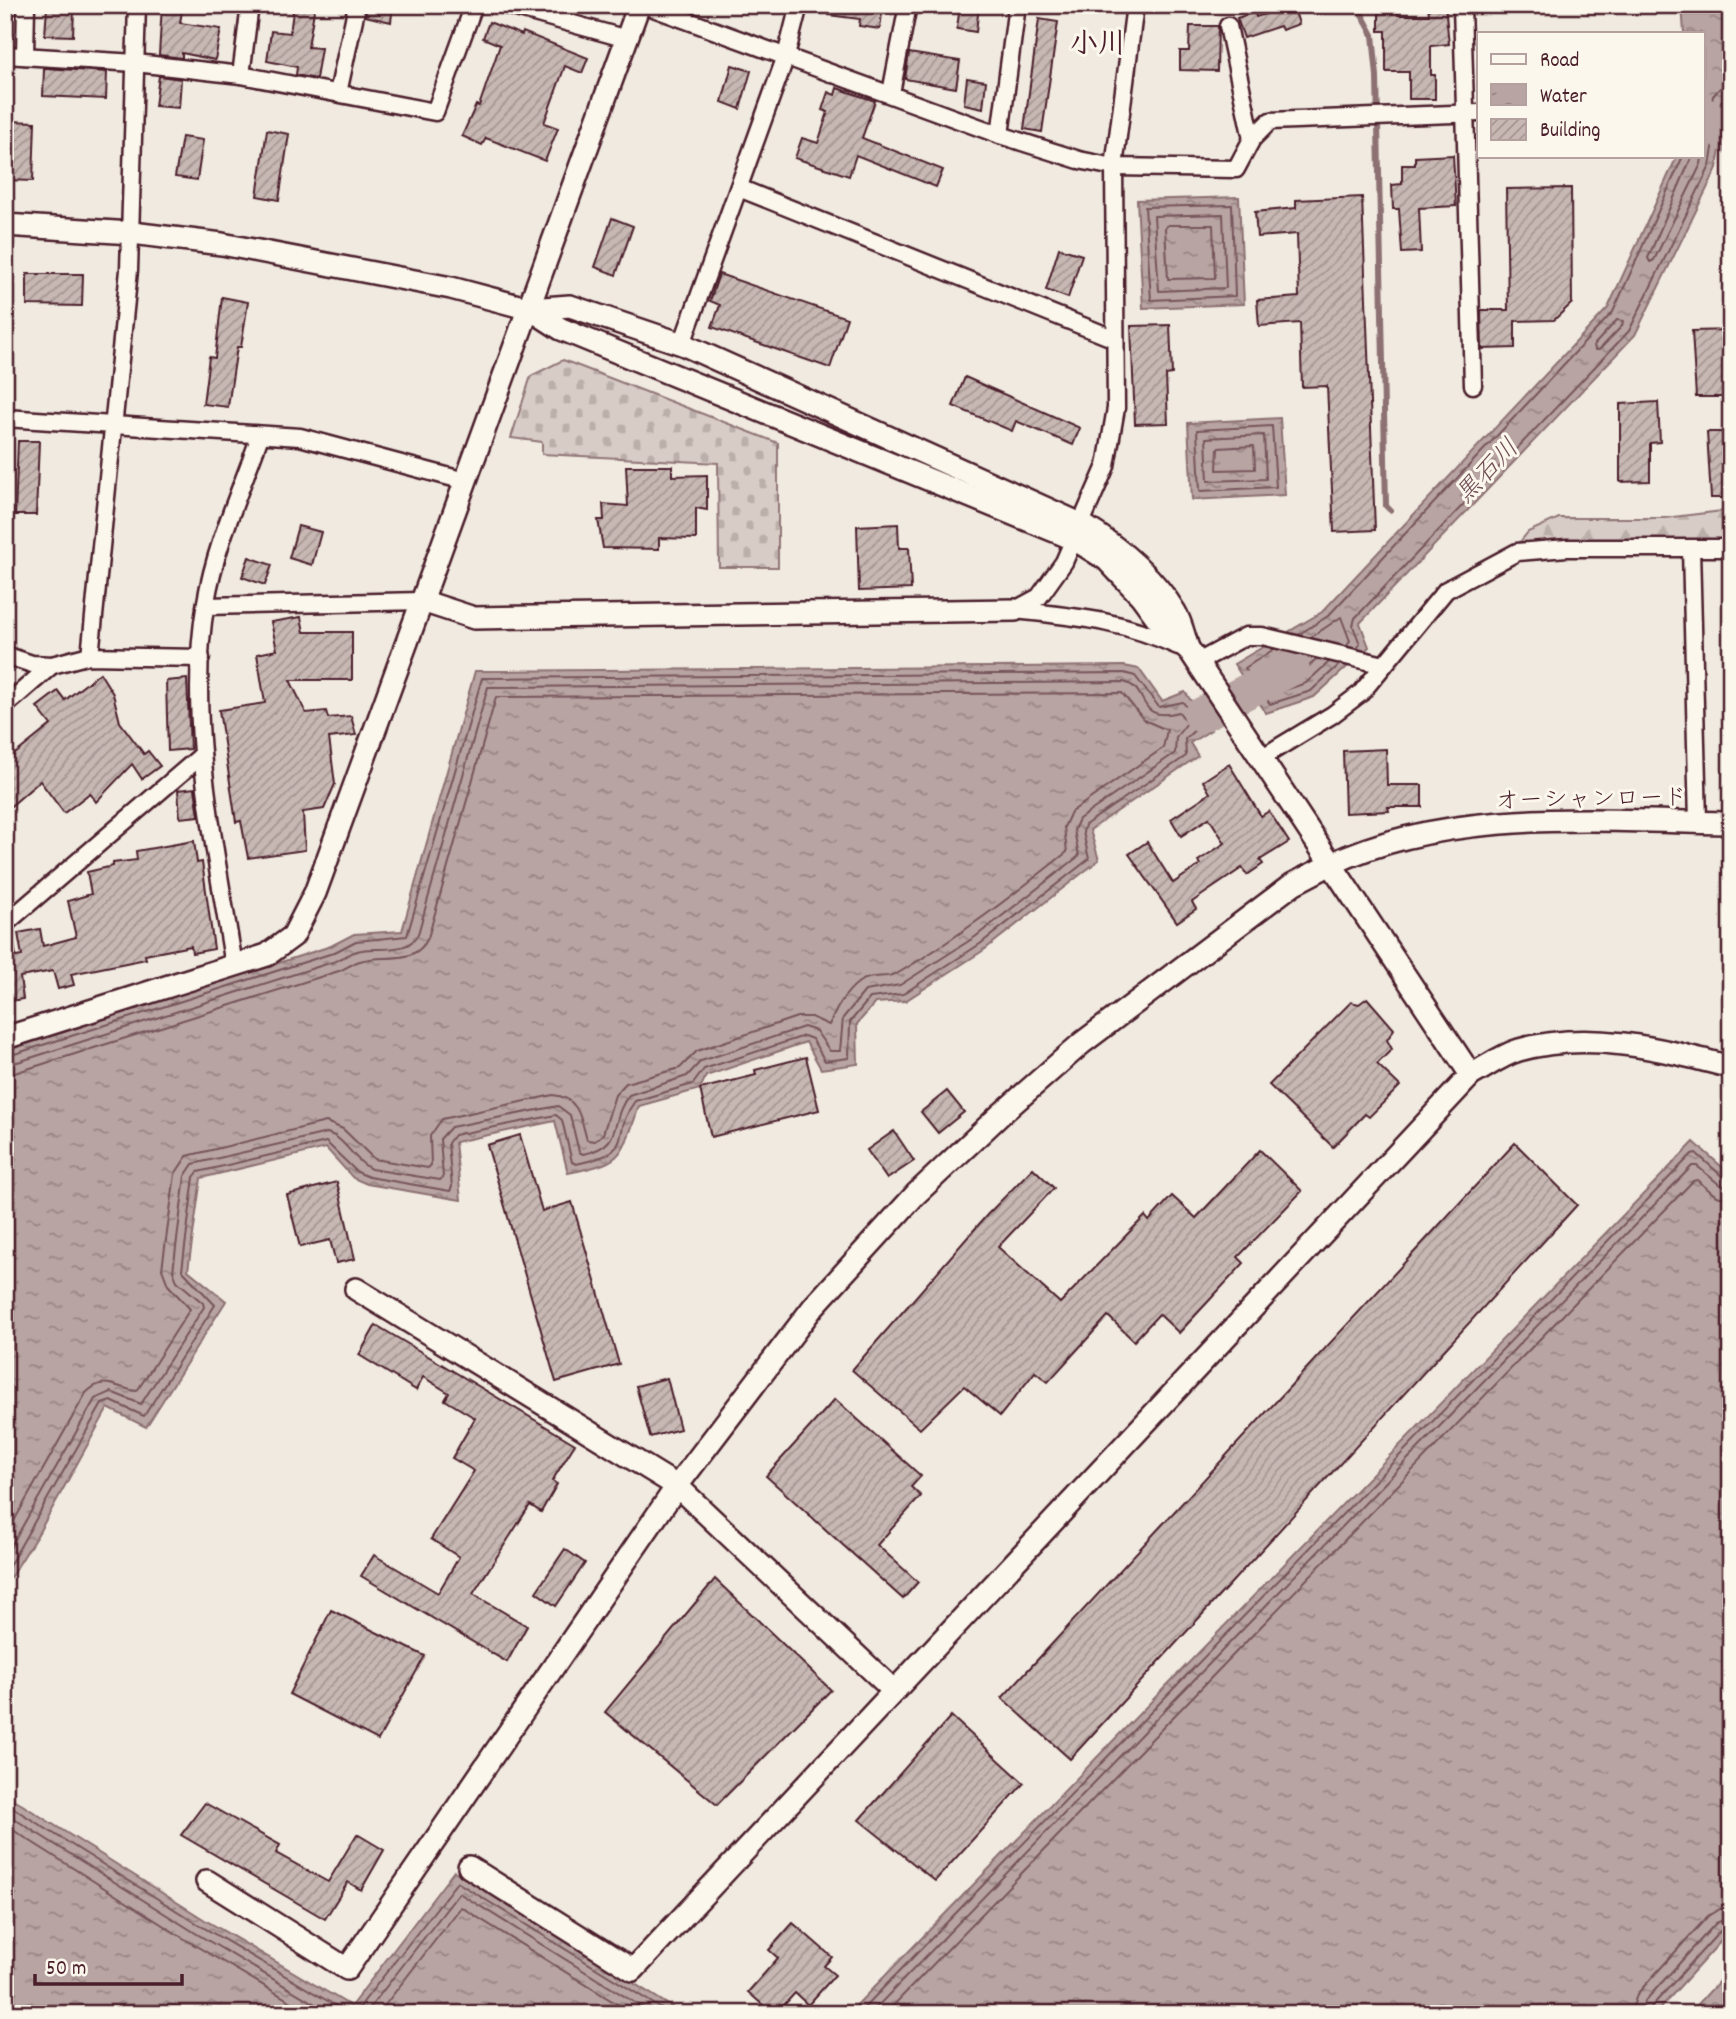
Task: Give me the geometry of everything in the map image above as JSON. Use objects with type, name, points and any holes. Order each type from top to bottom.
[{"type":"street","points":[[25,55],[26,5]]},
{"type":"street","points":[[90,656],[132,233],[137,5]]},
{"type":"street","points":[[241,75],[250,5]]},
{"type":"street","points":[[338,93],[357,5]]},
{"type":"street","points":[[5,55],[136,63],[241,75],[435,111],[474,5]]},
{"type":"street","points":[[505,5],[627,39]]},
{"type":"street","points":[[5,1038],[267,955],[283,946],[301,924],[530,309],[639,5]]},
{"type":"street","points":[[645,5],[1000,135],[1079,160],[1114,167],[1236,169],[1252,139],[1270,121],[1472,114]]},
{"type":"street","points":[[682,344],[786,56],[799,5]]},
{"type":"street","points":[[891,93],[908,5]]},
{"type":"street","points":[[1000,135],[1017,5]]},
{"type":"street","points":[[1015,610],[1039,597],[1064,562],[1107,466],[1116,408],[1114,167],[1135,5]]},
{"type":"street","points":[[1462,5],[1472,114],[1473,385]]},
{"type":"street","points":[[1228,26],[1252,139]]},
{"type":"street","points":[[739,188],[1115,339]]},
{"type":"street","points":[[5,225],[132,233],[271,253],[451,288],[530,309],[570,306],[682,344],[1078,532]]},
{"type":"street","points":[[530,309],[561,330],[1112,543],[1138,567],[1175,612],[1198,662],[1471,1075]]},
{"type":"street","points":[[5,418],[300,437],[465,481]]},
{"type":"street","points":[[234,966],[201,756],[201,658],[209,582],[260,436]]},
{"type":"street","points":[[1261,758],[1332,715],[1361,693],[1446,590],[1517,552],[1567,548],[1731,548]]},
{"type":"street","points":[[1691,550],[1698,822]]},
{"type":"street","points":[[205,606],[422,601],[474,618],[1015,610],[1105,620],[1149,632],[1198,662]]},
{"type":"street","points":[[1198,662],[1245,636],[1262,636],[1384,665]]},
{"type":"street","points":[[5,655],[32,664],[52,665],[90,656],[201,658]]},
{"type":"street","points":[[5,706],[52,665]]},
{"type":"street","points":[[5,925],[201,756]]},
{"type":"street","name":"オーシャンロード","points":[[207,1881],[347,1969],[677,1486],[814,1306],[916,1194],[1000,1115],[1093,1035],[1293,884],[1366,847],[1465,828],[1536,820],[1731,823]]},
{"type":"street","points":[[468,1867],[633,1970],[1471,1075],[1517,1051],[1562,1042],[1602,1040],[1675,1053],[1731,1067]]},
{"type":"street","points":[[356,1289],[677,1486],[893,1690]]},
{"type":"green space","points":[[563,360],[778,443],[778,567],[719,567],[718,463],[542,454],[542,442],[511,438],[531,376]]},
{"type":"green space","points":[[1731,510],[1731,544],[1515,548],[1528,532],[1559,518],[1665,518]]},
{"type":"water","points":[[1682,5],[1728,5],[1731,81],[1717,168],[1635,335],[1360,623],[1369,647],[1314,697],[1266,713],[1234,664],[1322,612],[1608,308],[1676,158],[1704,158],[1704,32],[1684,32]]},
{"type":"water","points":[[1239,197],[1244,304],[1143,308],[1137,200]]},
{"type":"water","points":[[1280,418],[1285,495],[1192,500],[1188,423]]},
{"type":"water","points":[[1124,666],[1139,669],[1162,701],[1185,692],[1211,730],[1190,743],[1198,756],[1090,830],[1099,860],[984,950],[905,1001],[875,1003],[857,1024],[858,1064],[821,1069],[806,1042],[706,1076],[700,1089],[639,1106],[623,1148],[610,1161],[568,1173],[555,1121],[455,1142],[461,1200],[367,1184],[353,1178],[326,1148],[201,1178],[188,1270],[226,1301],[146,1427],[108,1408],[38,1534],[5,1586],[5,1051],[331,946],[354,934],[402,931],[475,671]]},
{"type":"water","points":[[1694,1142],[1731,1175],[1731,1930],[1655,2014],[848,2014]]},
{"type":"water","points":[[5,1794],[205,1920],[351,2006],[454,1871],[683,2014],[5,2014]]},
{"type":"water","points":[[1731,1968],[1731,2014],[1689,2014]]},
{"type":"building","points":[[162,5],[183,5],[180,23],[221,29],[215,60],[182,53],[182,58],[159,55]]},
{"type":"building","points":[[294,5],[315,5],[308,47],[321,48],[316,79],[296,75],[297,67],[267,61],[271,31],[290,33]]},
{"type":"building","points":[[367,5],[393,5],[391,22],[365,16]]},
{"type":"building","points":[[829,5],[883,5],[880,29],[859,26],[860,19],[829,15]]},
{"type":"building","points":[[960,5],[979,5],[976,32],[957,29]]},
{"type":"building","points":[[1293,5],[1299,24],[1282,30],[1280,26],[1244,38],[1237,18],[1255,12],[1256,17]]},
{"type":"building","points":[[1379,5],[1398,5],[1398,15],[1429,15],[1428,5],[1445,5],[1449,44],[1431,46],[1431,75],[1435,75],[1435,99],[1409,99],[1409,72],[1386,72],[1386,31],[1379,31]]},
{"type":"building","points":[[47,8],[74,9],[73,36],[45,35]]},
{"type":"building","points":[[1039,19],[1058,22],[1042,132],[1024,129]]},
{"type":"building","points":[[489,22],[522,35],[523,32],[588,58],[582,73],[565,66],[544,123],[558,128],[545,161],[486,138],[482,145],[462,136],[476,105],[479,106],[500,45],[483,38]]},
{"type":"building","points":[[1190,26],[1218,26],[1217,71],[1180,70],[1180,51],[1189,51]]},
{"type":"building","points":[[909,53],[960,61],[956,88],[905,79]]},
{"type":"building","points":[[732,65],[751,71],[740,109],[722,102]]},
{"type":"building","points":[[44,68],[107,72],[106,99],[43,96]]},
{"type":"building","points":[[159,76],[181,79],[179,108],[155,106]]},
{"type":"building","points":[[967,78],[986,81],[983,108],[964,104]]},
{"type":"building","points":[[837,88],[875,101],[862,138],[943,170],[936,187],[856,155],[849,176],[795,158],[802,138],[818,143],[828,112],[822,110],[828,92],[835,95]]},
{"type":"building","points":[[9,121],[35,122],[33,181],[6,180]]},
{"type":"building","points":[[267,130],[289,134],[279,200],[257,196]]},
{"type":"building","points":[[182,137],[203,140],[197,180],[175,177]]},
{"type":"building","points":[[1453,155],[1456,206],[1419,208],[1421,252],[1402,253],[1399,209],[1393,209],[1392,185],[1402,184],[1402,165],[1415,165],[1415,157]]},
{"type":"building","points":[[1571,188],[1572,303],[1554,320],[1515,321],[1515,348],[1482,349],[1481,310],[1508,310],[1506,189]]},
{"type":"building","points":[[1362,197],[1375,530],[1334,532],[1327,386],[1302,387],[1300,323],[1259,326],[1257,300],[1299,297],[1297,234],[1257,237],[1255,212],[1296,208],[1296,200]]},
{"type":"building","points":[[612,218],[633,226],[616,275],[595,267]]},
{"type":"building","points":[[1059,248],[1082,255],[1068,298],[1046,290]]},
{"type":"building","points":[[27,274],[83,274],[82,306],[27,305]]},
{"type":"building","points":[[719,274],[847,318],[830,368],[712,327],[720,305],[710,301]]},
{"type":"building","points":[[222,297],[248,302],[241,347],[237,347],[228,407],[203,404],[209,357],[215,358]]},
{"type":"building","points":[[1170,325],[1172,374],[1166,375],[1168,423],[1135,424],[1131,326]]},
{"type":"building","points":[[1731,330],[1731,397],[1696,397],[1692,331]]},
{"type":"building","points":[[965,377],[1080,428],[1073,445],[1016,421],[1012,431],[953,406]]},
{"type":"building","points":[[1658,402],[1660,442],[1650,443],[1650,481],[1620,482],[1620,404]]},
{"type":"building","points":[[1707,432],[1731,432],[1731,498],[1711,498]]},
{"type":"building","points":[[18,441],[39,441],[36,515],[15,515]]},
{"type":"building","points":[[626,466],[672,466],[672,476],[707,475],[707,510],[696,508],[696,539],[659,538],[659,549],[603,548],[598,520],[604,520],[603,504],[628,506]]},
{"type":"building","points":[[898,524],[899,548],[909,548],[911,589],[859,591],[857,526]]},
{"type":"building","points":[[298,526],[321,532],[312,565],[289,558]]},
{"type":"building","points":[[249,557],[272,565],[265,585],[242,577]]},
{"type":"building","points":[[301,617],[304,632],[352,632],[352,680],[290,680],[306,713],[326,711],[328,718],[351,716],[356,735],[329,738],[335,784],[324,809],[303,812],[305,850],[248,858],[241,821],[236,822],[219,710],[265,703],[257,654],[277,650],[271,622]]},
{"type":"building","points":[[100,673],[113,694],[120,722],[144,754],[148,751],[160,766],[142,779],[132,764],[96,802],[90,793],[64,813],[40,781],[5,811],[5,762],[51,725],[37,707],[58,691],[65,700]]},
{"type":"building","points":[[187,679],[190,749],[168,751],[166,681]]},
{"type":"building","points":[[1386,749],[1387,785],[1422,785],[1422,807],[1388,807],[1389,811],[1345,813],[1343,751]]},
{"type":"building","points":[[1229,764],[1261,816],[1269,811],[1289,842],[1260,860],[1263,864],[1247,875],[1242,868],[1192,902],[1196,909],[1177,922],[1129,854],[1147,842],[1173,883],[1200,865],[1198,861],[1225,843],[1209,818],[1181,836],[1171,819],[1210,793],[1203,781]]},
{"type":"building","points":[[195,788],[199,816],[180,818],[178,790]]},
{"type":"building","points":[[194,841],[197,863],[202,862],[214,949],[192,953],[191,946],[145,955],[146,959],[71,974],[74,985],[58,989],[53,971],[20,977],[23,999],[5,1002],[5,943],[14,943],[16,957],[22,956],[18,933],[40,929],[43,946],[76,937],[68,901],[91,894],[87,872],[113,866],[113,863],[137,860],[136,851]]},
{"type":"building","points":[[1367,998],[1394,1029],[1387,1040],[1392,1049],[1377,1064],[1400,1086],[1369,1117],[1365,1114],[1333,1147],[1269,1085],[1351,1002],[1359,1004]]},
{"type":"building","points":[[806,1057],[819,1110],[711,1137],[700,1089],[756,1075],[755,1070]]},
{"type":"building","points":[[947,1091],[964,1112],[938,1133],[921,1112]]},
{"type":"building","points":[[894,1131],[914,1161],[887,1179],[867,1150]]},
{"type":"building","points":[[520,1135],[542,1211],[572,1202],[619,1364],[556,1382],[487,1145]]},
{"type":"building","points":[[1515,1143],[1577,1205],[1070,1759],[1002,1698]]},
{"type":"building","points":[[1260,1150],[1302,1191],[1238,1257],[1244,1263],[1179,1333],[1159,1314],[1134,1341],[1108,1316],[1048,1382],[1035,1372],[1000,1416],[964,1386],[920,1429],[852,1370],[987,1215],[1033,1168],[1054,1188],[998,1247],[1060,1303],[1145,1216],[1149,1221],[1172,1196],[1196,1218]]},
{"type":"building","points":[[337,1182],[355,1259],[336,1263],[330,1240],[300,1247],[287,1195]]},
{"type":"building","points":[[376,1325],[575,1444],[552,1481],[557,1484],[541,1512],[530,1505],[473,1594],[527,1626],[507,1662],[361,1576],[374,1555],[438,1593],[459,1557],[431,1539],[474,1471],[452,1458],[475,1418],[445,1400],[449,1393],[423,1377],[416,1390],[359,1355]]},
{"type":"building","points":[[667,1378],[680,1429],[650,1437],[636,1386]]},
{"type":"building","points":[[835,1399],[921,1476],[911,1487],[921,1496],[877,1545],[918,1582],[903,1599],[766,1476]]},
{"type":"building","points":[[565,1549],[585,1563],[556,1606],[536,1592]]},
{"type":"building","points":[[715,1579],[831,1690],[717,1805],[605,1712]]},
{"type":"building","points":[[331,1610],[425,1656],[378,1740],[289,1694]]},
{"type":"building","points":[[951,1716],[1024,1783],[935,1881],[859,1820]]},
{"type":"building","points":[[205,1803],[280,1845],[276,1853],[328,1882],[357,1834],[384,1850],[361,1890],[348,1882],[325,1919],[181,1835]]},
{"type":"building","points":[[793,1923],[832,1957],[824,1966],[835,1975],[808,2005],[795,1993],[773,2014],[748,1992],[778,1958],[769,1950]]},
{"type":"waterway","points":[[1357,5],[1373,35],[1377,76],[1386,506],[1390,510]]},
{"type":"waterway","points":[[1707,116],[1728,136]]},
{"type":"waterway","name":"黒石川","points":[[1201,715],[1292,668]]},
{"type":"district","name":"小川","points":[[1098,42]]}]
